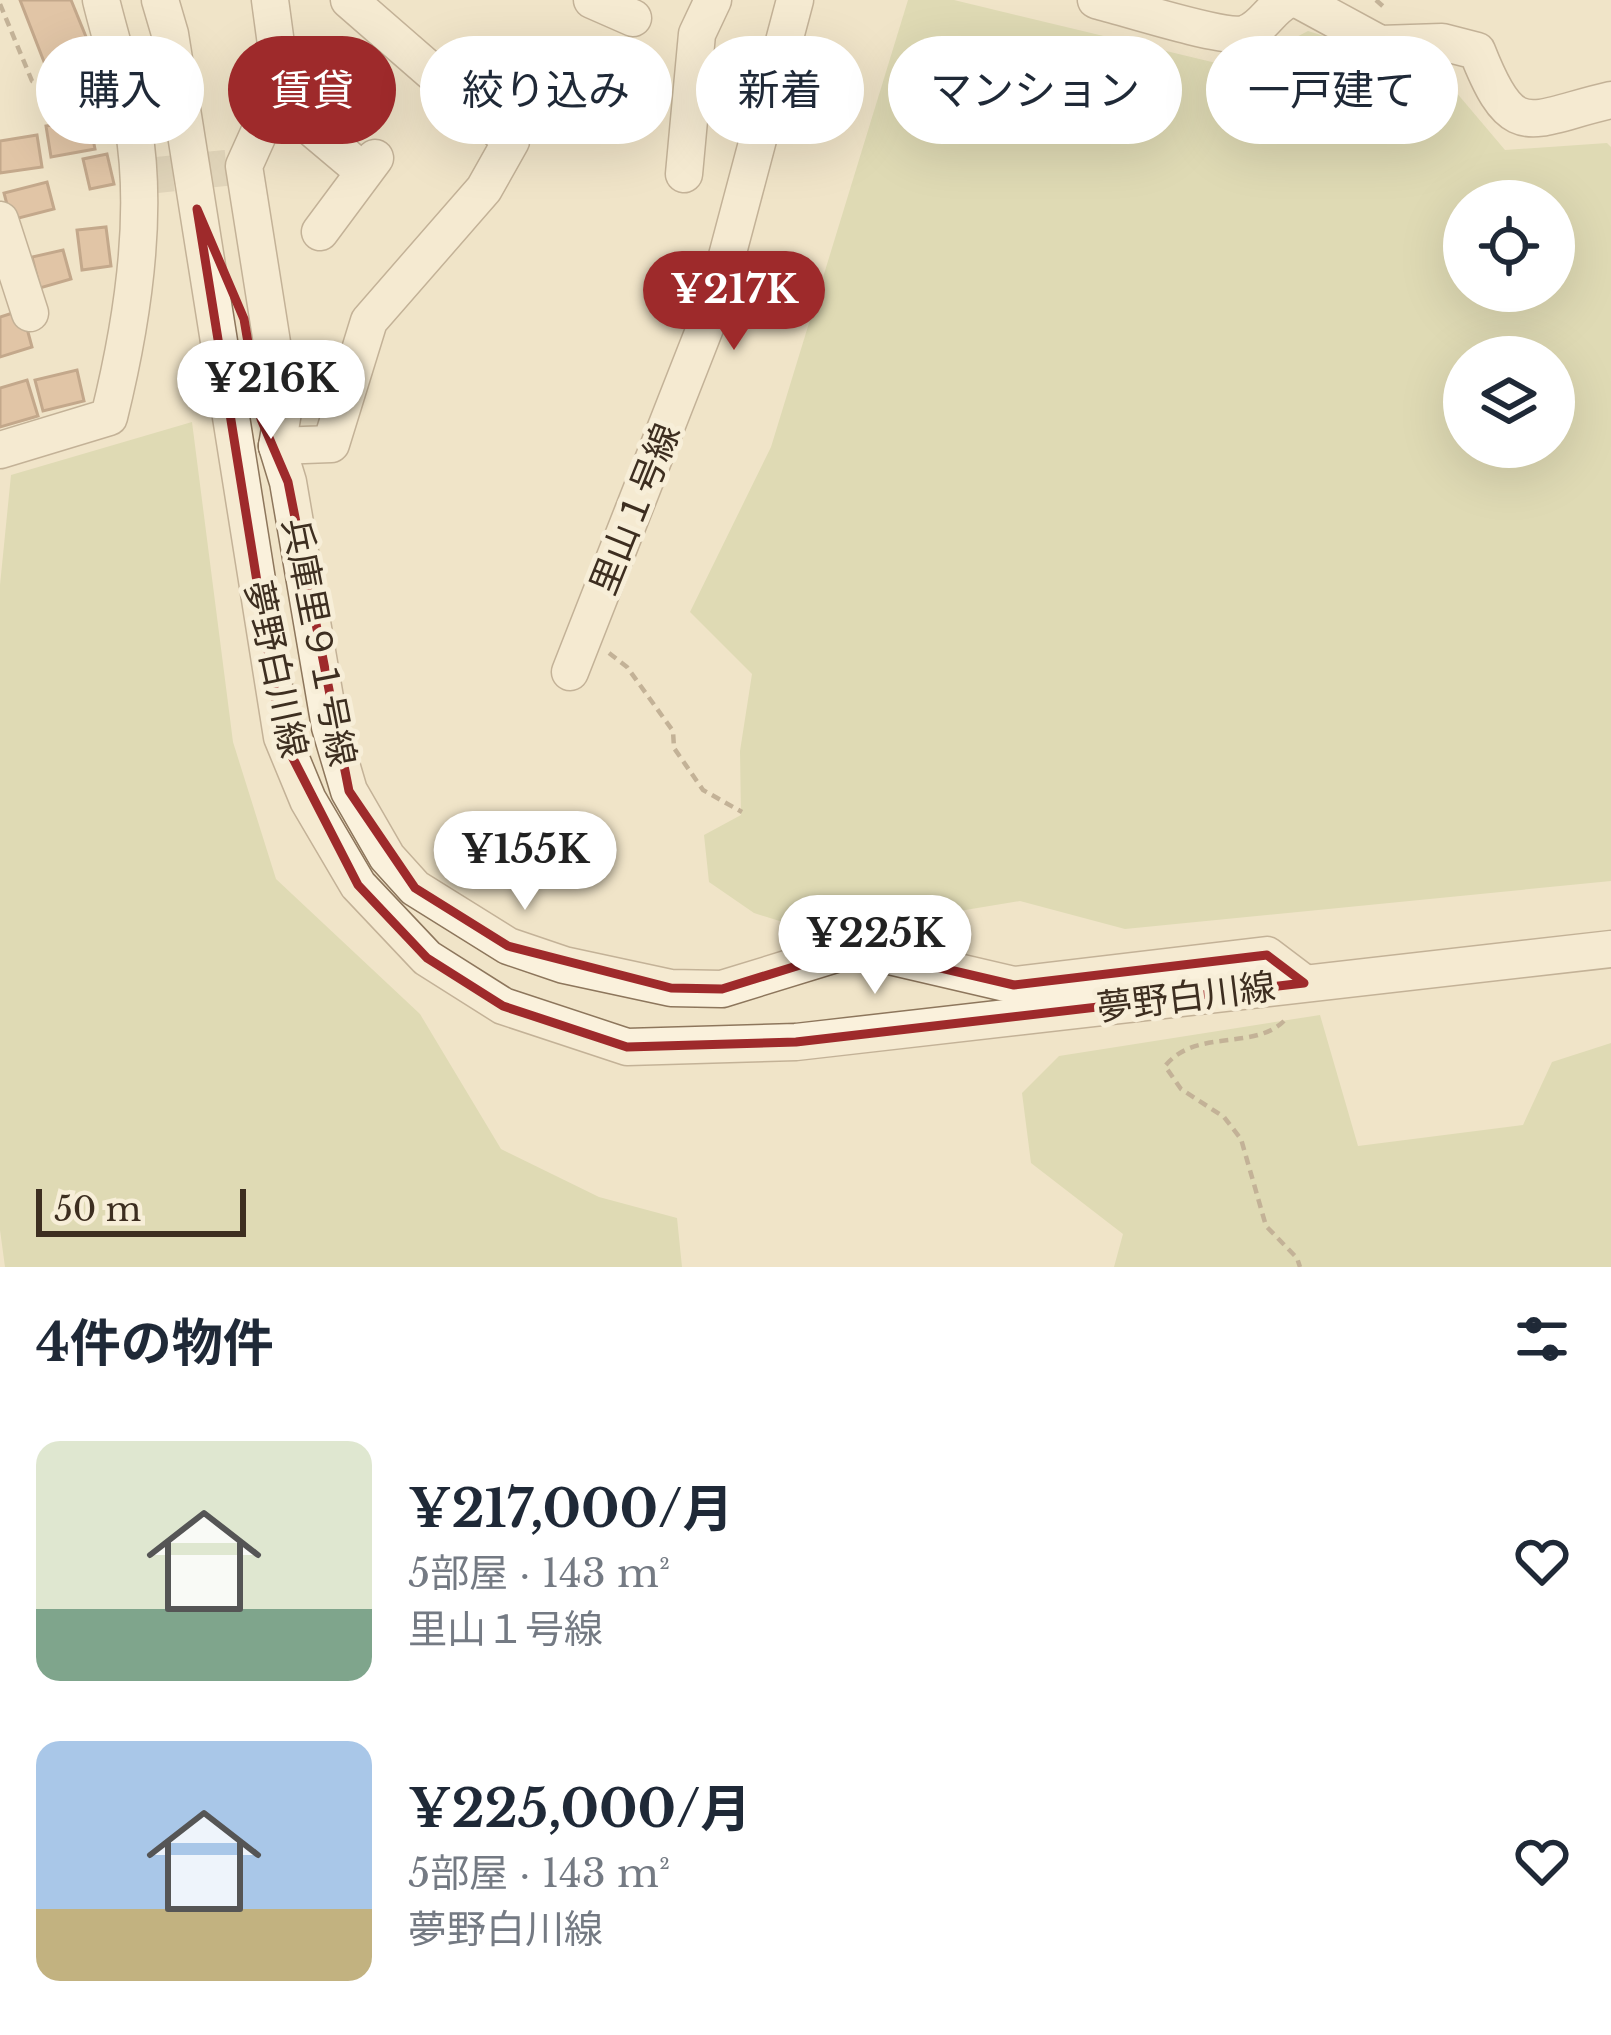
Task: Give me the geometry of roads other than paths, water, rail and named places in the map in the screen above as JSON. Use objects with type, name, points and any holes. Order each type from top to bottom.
[{"type":"street","points":[[0,450],[109,417],[124,355],[139,211],[133,127],[101,0]]},
{"type":"street","name":"夢野白川線","points":[[160,0],[170,34],[282,737],[308,800],[358,885],[427,958],[503,1006],[627,1047],[796,1042],[1611,950]]},
{"type":"street","points":[[270,0],[275,36]]},
{"type":"street","points":[[278,446],[332,444],[369,321],[484,189],[511,141],[349,0]]},
{"type":"street","points":[[592,0],[633,18]]},
{"type":"street","points":[[684,174],[697,34],[713,0]]},
{"type":"street","name":"里山１号線","points":[[570,672],[714,305],[795,0]]},
{"type":"street","points":[[1096,0],[1234,34],[1259,27],[1273,9],[1288,0]]},
{"type":"street","points":[[1299,0],[1380,44],[1442,42],[1477,51],[1494,94],[1514,115],[1556,116],[1611,100]]},
{"type":"street","name":"兵庫里９１号線","points":[[254,144],[244,166],[283,412],[278,446],[330,728],[349,791],[387,857],[415,888],[508,946],[671,988],[722,989],[855,948],[1014,985],[1267,955],[1295,984]]},
{"type":"street","points":[[320,232],[369,165],[340,144]]},
{"type":"street","points":[[197,209],[244,319],[261,419],[278,446],[270,485],[281,575],[274,686]]},
{"type":"street","points":[[2,234],[30,313]]},
{"type":"tunnel","points":[[137,177],[244,166]]}]
